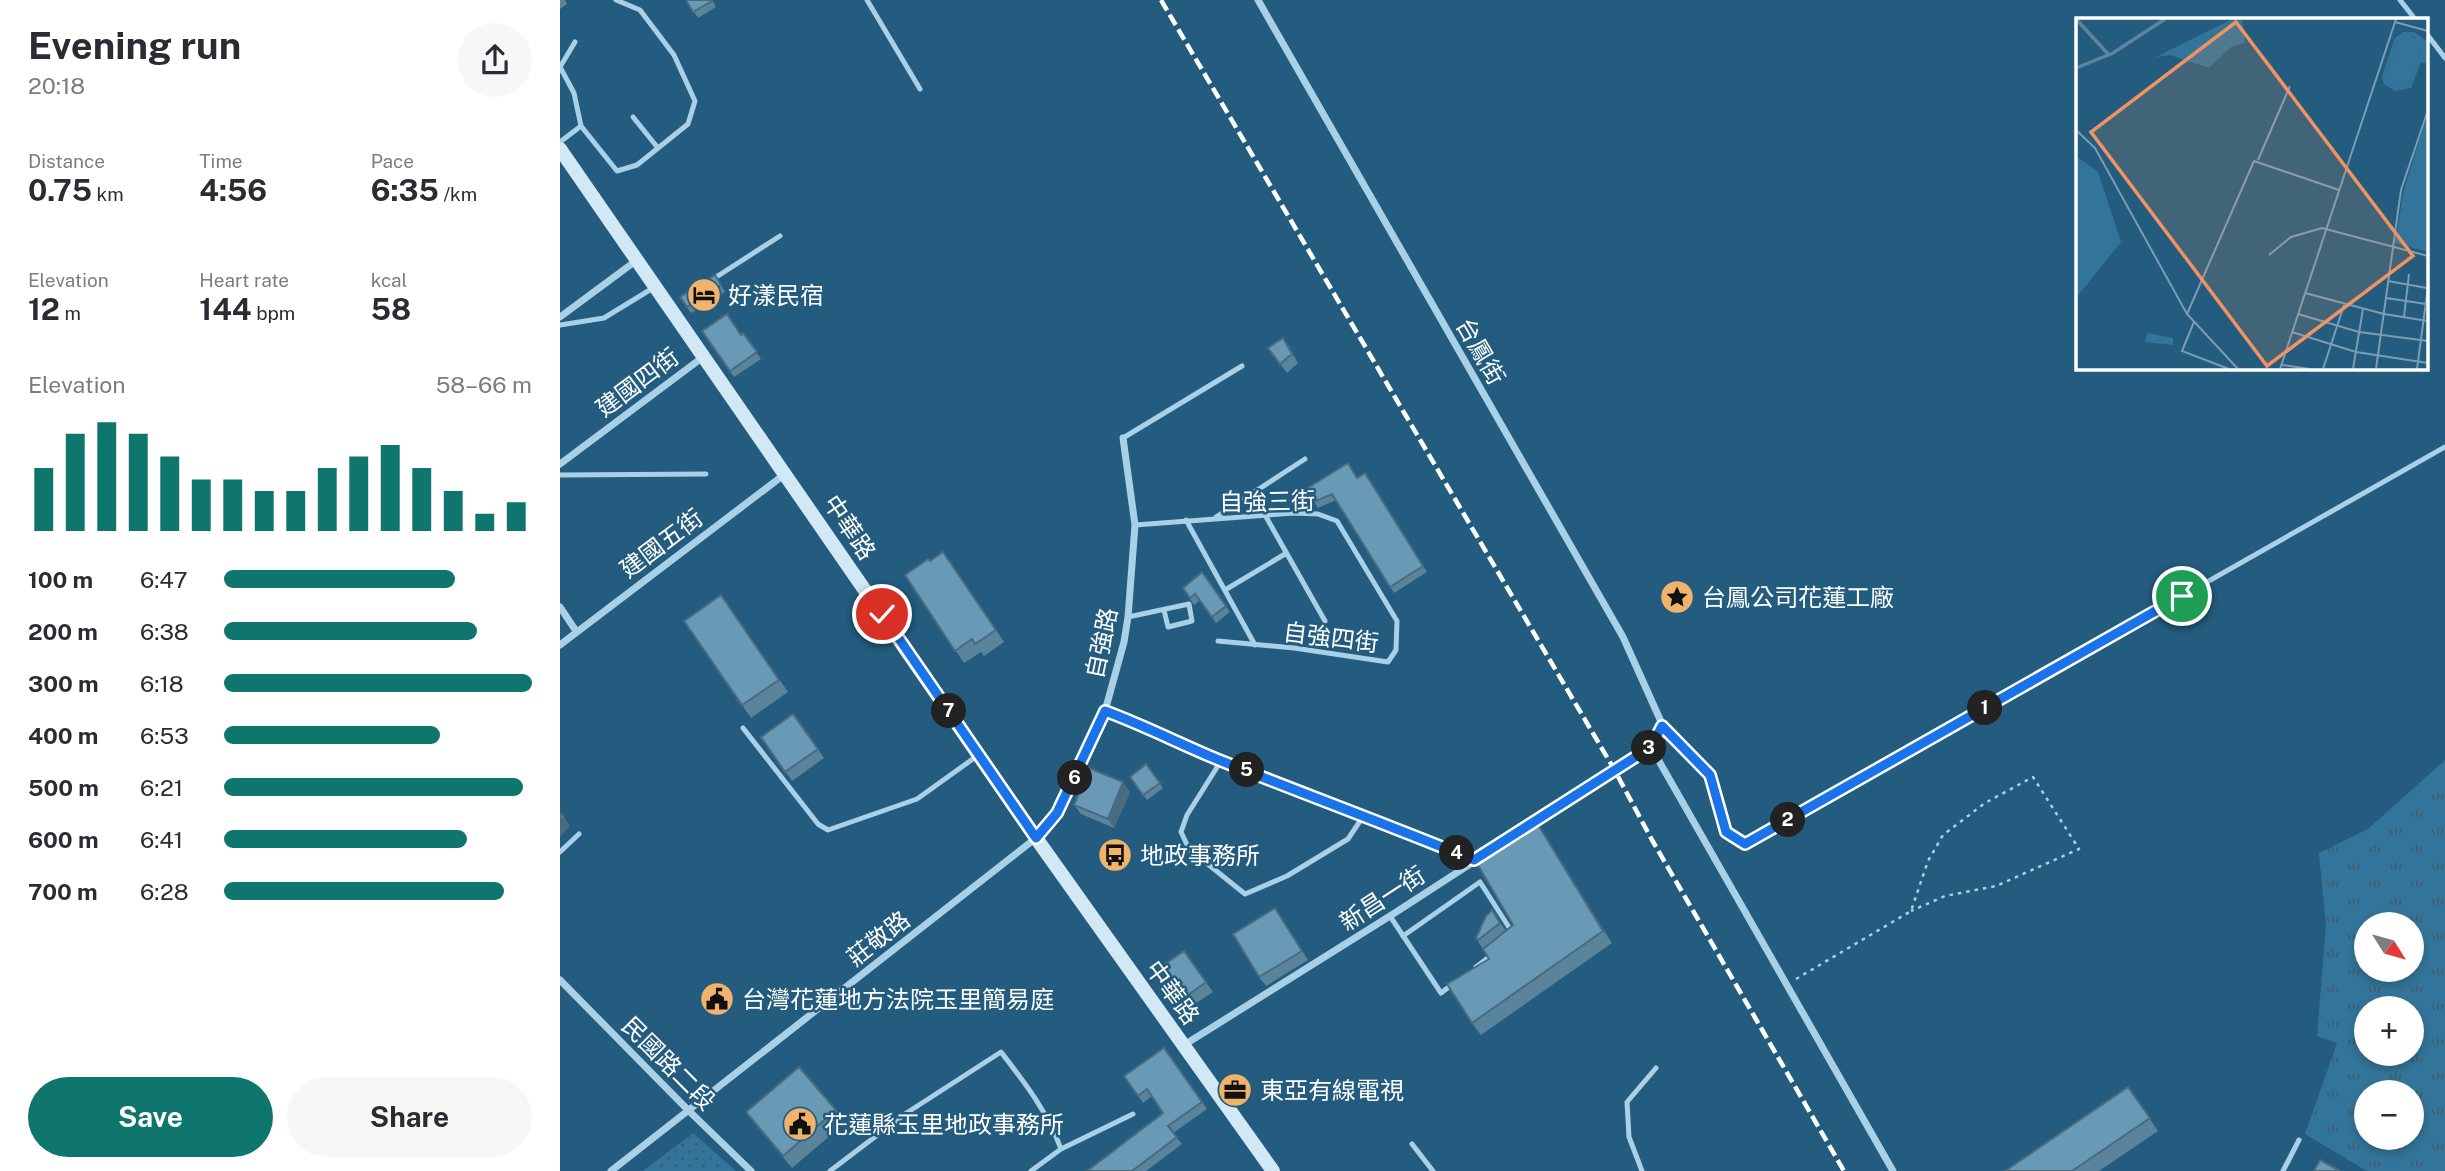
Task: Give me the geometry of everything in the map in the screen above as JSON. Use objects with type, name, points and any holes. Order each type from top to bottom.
[{"type":"street","name":"台鳳街","points":[[1258,0],[1623,637],[1662,726]]},
{"type":"street","name":"中華路","points":[[560,149],[655,287],[674,304],[703,357],[1036,838],[1273,1171]]},
{"type":"street","points":[[560,317],[637,260]]},
{"type":"street","name":"建國四街","points":[[560,464],[703,357]]},
{"type":"street","name":"自強路","points":[[1036,838],[1057,813],[1105,711],[1128,617],[1135,525],[1122,438]]},
{"type":"street","name":"建國五街","points":[[560,645],[786,474]]},
{"type":"street","points":[[560,607],[576,631]]},
{"type":"street","name":"新昌一街","points":[[1184,1046],[1651,747],[1662,726]]},
{"type":"street","points":[[1651,747],[1889,1169]]},
{"type":"street","name":"莊敬路","points":[[611,1171],[1036,838]]},
{"type":"street","name":"民國路二段","points":[[560,980],[751,1171]]},
{"type":"lane","points":[[575,41],[560,67],[574,93],[581,126],[617,171],[637,165],[688,124],[695,101],[674,55],[640,10],[616,0]]},
{"type":"lane","points":[[867,0],[920,89]]},
{"type":"lane","points":[[2400,0],[2414,18]]},
{"type":"lane","points":[[2428,36],[2445,58]]},
{"type":"lane","points":[[633,117],[658,148]]},
{"type":"lane","points":[[560,142],[581,126]]},
{"type":"lane","points":[[702,286],[780,236]]},
{"type":"lane","points":[[560,325],[604,318],[655,287]]},
{"type":"lane","points":[[1122,438],[1242,366]]},
{"type":"lane","points":[[1662,726],[1710,775],[1726,832],[1745,844],[2445,447]]},
{"type":"lane","points":[[1213,519],[1305,460]]},
{"type":"lane","points":[[560,475],[706,474]]},
{"type":"lane","name":"自強三街","points":[[1135,525],[1294,513],[1318,514],[1337,521],[1397,621],[1396,650]]},
{"type":"lane","points":[[1265,516],[1325,621]]},
{"type":"lane","name":"自強四街","points":[[1186,520],[1255,645]]},
{"type":"lane","points":[[1225,590],[1285,554]]},
{"type":"lane","points":[[1128,617],[1189,604],[1192,621],[1168,627],[1164,610]]},
{"type":"lane","name":"自強四街","points":[[1218,641],[1294,648],[1388,662],[1396,650]]},
{"type":"lane","points":[[1105,711],[1221,761],[1474,860]]},
{"type":"lane","points":[[743,728],[818,824],[828,830],[918,799],[979,755]]},
{"type":"lane","points":[[1221,761],[1187,816],[1181,832],[1189,849],[1245,894],[1287,876],[1348,839],[1364,815]]},
{"type":"lane","points":[[560,852],[579,834]]},
{"type":"lane","points":[[1403,936],[1480,882],[1516,937]]},
{"type":"lane","points":[[1390,916],[1441,993],[1462,977]]},
{"type":"lane","points":[[1473,969],[1494,953]]},
{"type":"lane","points":[[830,1171],[905,1114],[1001,1052],[1036,1096],[1054,1128],[1061,1149]]},
{"type":"lane","points":[[1643,1171],[1629,1137],[1628,1102],[1656,1068]]},
{"type":"lane","points":[[1031,1171],[1061,1149],[1133,1114]]},
{"type":"lane","points":[[2283,1171],[2299,1140]]},
{"type":"lane","points":[[1412,1144],[1433,1171]]},
{"type":"path","points":[[1787,985],[1911,911],[1945,896],[1996,886],[2079,849],[2033,778],[1985,803],[1943,835],[1928,861],[1911,911]]},
{"type":"green space","points":[[2445,760],[2445,1171],[2367,1171],[2305,1134],[2337,1043],[2317,1036],[2326,925],[2319,853],[2368,829]]},
{"type":"green space","points":[[693,1133],[736,1171],[643,1171]]},
{"type":"building","points":[[686,0],[711,0],[712,1],[693,12]]},
{"type":"building","points":[[715,275],[721,285],[687,307],[680,297]]},
{"type":"building","points":[[727,314],[757,352],[730,371],[702,331]]},
{"type":"building","points":[[1283,338],[1292,354],[1280,364],[1268,348]]},
{"type":"building","points":[[1348,463],[1357,478],[1365,473],[1423,566],[1390,587],[1332,494],[1314,502],[1306,489]]},
{"type":"building","points":[[943,552],[996,630],[975,644],[972,639],[955,651],[905,575]]},
{"type":"building","points":[[1202,572],[1226,606],[1212,617],[1195,594],[1190,598],[1183,588]]},
{"type":"building","points":[[721,595],[779,680],[742,705],[684,621]]},
{"type":"building","points":[[793,714],[818,749],[785,772],[761,737]]},
{"type":"building","points":[[1146,764],[1160,783],[1143,795],[1130,777]]},
{"type":"building","points":[[1089,768],[1123,782],[1108,819],[1074,805]]},
{"type":"building","points":[[1537,823],[1603,931],[1472,1023],[1447,984],[1489,959],[1483,949],[1513,925],[1475,860]]},
{"type":"building","points":[[1275,908],[1302,951],[1259,977],[1233,934]]},
{"type":"building","points":[[1492,910],[1500,923],[1478,940],[1476,938],[1486,916]]},
{"type":"building","points":[[1184,951],[1206,982],[1181,1000],[1159,968]]},
{"type":"building","points":[[1164,1048],[1202,1102],[1168,1126],[1177,1137],[1132,1171],[1087,1171],[1163,1113],[1147,1089],[1138,1096],[1124,1076]]},
{"type":"building","name":"花蓮縣玉里地政事務所","points":[[799,1067],[836,1110],[783,1156],[746,1112]]},
{"type":"building","points":[[2128,1087],[2150,1118],[2072,1171],[2005,1171]]},
{"type":"building","points":[[2320,1160],[2340,1171],[2314,1171]]},
{"type":"railway","points":[[1161,0],[1614,769],[1652,840],[1844,1171]]},
{"type":"place","name":"好漾民宿","points":[[704,295]]},
{"type":"place","name":"台鳳公司花蓮工廠","points":[[1677,597]]},
{"type":"place","name":"地政事務所","points":[[1115,855]]},
{"type":"place","name":"台灣花蓮地方法院玉里簡易庭","points":[[717,999]]},
{"type":"place","name":"東亞有線電視","points":[[1235,1090]]},
{"type":"place","name":"花蓮縣玉里地政事務所","points":[[800,1124]]},
{"type":"route","points":[[882,614],[1036,838],[1057,813],[1105,711],[1221,761],[1474,860],[1651,747],[1662,726],[1710,775],[1726,832],[1745,844],[2182,596]]}]
